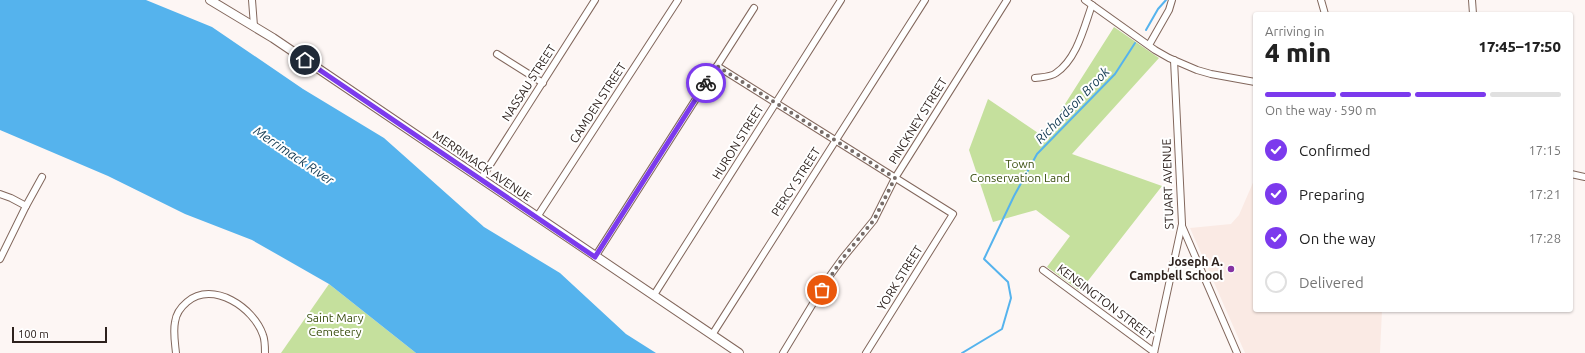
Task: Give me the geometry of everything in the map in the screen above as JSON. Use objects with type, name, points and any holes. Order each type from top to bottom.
[{"type":"main road","name":"MERRIMACK AVENUE","points":[[210,0],[254,26],[739,353]]},
{"type":"street","points":[[252,0],[254,26]]},
{"type":"street","name":"NASSAU STREET","points":[[481,179],[595,0]]},
{"type":"street","name":"CAMDEN STREET","points":[[537,217],[678,0]]},
{"type":"street","name":"HURON STREET","points":[[654,296],[841,0]]},
{"type":"street","name":"PERCY STREET","points":[[712,335],[925,0]]},
{"type":"street","name":"PINCKNEY STREET","points":[[783,353],[829,277],[874,220],[895,178],[1007,0]]},
{"type":"street","points":[[1084,0],[1149,45],[1174,60],[1211,74],[1253,82]]},
{"type":"street","points":[[1149,45],[1170,10],[1172,0]]},
{"type":"street","points":[[1321,0],[1324,12]]},
{"type":"street","points":[[1472,0],[1473,12]]},
{"type":"street","points":[[1035,78],[1056,74],[1070,58],[1079,42],[1092,5]]},
{"type":"street","points":[[595,257],[754,8]]},
{"type":"street","points":[[497,54],[543,83]]},
{"type":"street","name":"STUART AVENUE","points":[[1154,353],[1182,224],[1174,60]]},
{"type":"street","points":[[717,66],[895,178]]},
{"type":"street","points":[[1573,174],[1585,177]]},
{"type":"street","points":[[0,259],[42,177]]},
{"type":"street","name":"YORK STREET","points":[[866,353],[953,214],[895,178]]},
{"type":"street","points":[[0,194],[26,206]]},
{"type":"street","points":[[1182,224],[1237,353]]},
{"type":"street","name":"KENSINGTON STREET","points":[[1043,270],[1154,353]]},
{"type":"street","points":[[176,353],[174,329],[179,312],[192,298],[204,293],[211,293],[226,297],[250,315],[256,321],[263,334],[265,353]]},
{"type":"shaded area","name":"Joseph A. Campbell School","points":[[1253,183],[1253,312],[1382,312],[1380,353],[1245,353],[1190,228],[1231,224],[1239,215]]},
{"type":"green space","name":"Town Conservation Land","points":[[1114,27],[1159,58],[1072,154],[1162,186],[1080,291],[1047,267],[1070,236],[1036,210],[993,222],[969,150],[988,99],[1044,137]]},
{"type":"green space","name":"Saint Mary Cemetery","points":[[329,284],[416,353],[281,353]]},
{"type":"water","name":"Merrimack River","points":[[0,0],[146,0],[212,27],[303,89],[384,138],[484,227],[560,273],[626,334],[656,353],[416,353],[329,284],[252,240],[185,214],[108,176],[0,130]]},
{"type":"waterway","name":"Richardson Brook","points":[[1146,30],[1158,9],[1166,0]]},
{"type":"waterway","name":"Richardson Brook","points":[[962,353],[1002,329],[1011,298],[1008,282],[984,259],[1014,196],[1037,154],[1115,74],[1135,43]]},
{"type":"way so far","points":[[706,83],[717,66],[895,178],[874,220],[842,259],[822,290]]},
{"type":"place","name":"Joseph A. Campbell School","points":[[1231,269]]},
{"type":"route","points":[[305,60],[595,257],[706,83]]}]
